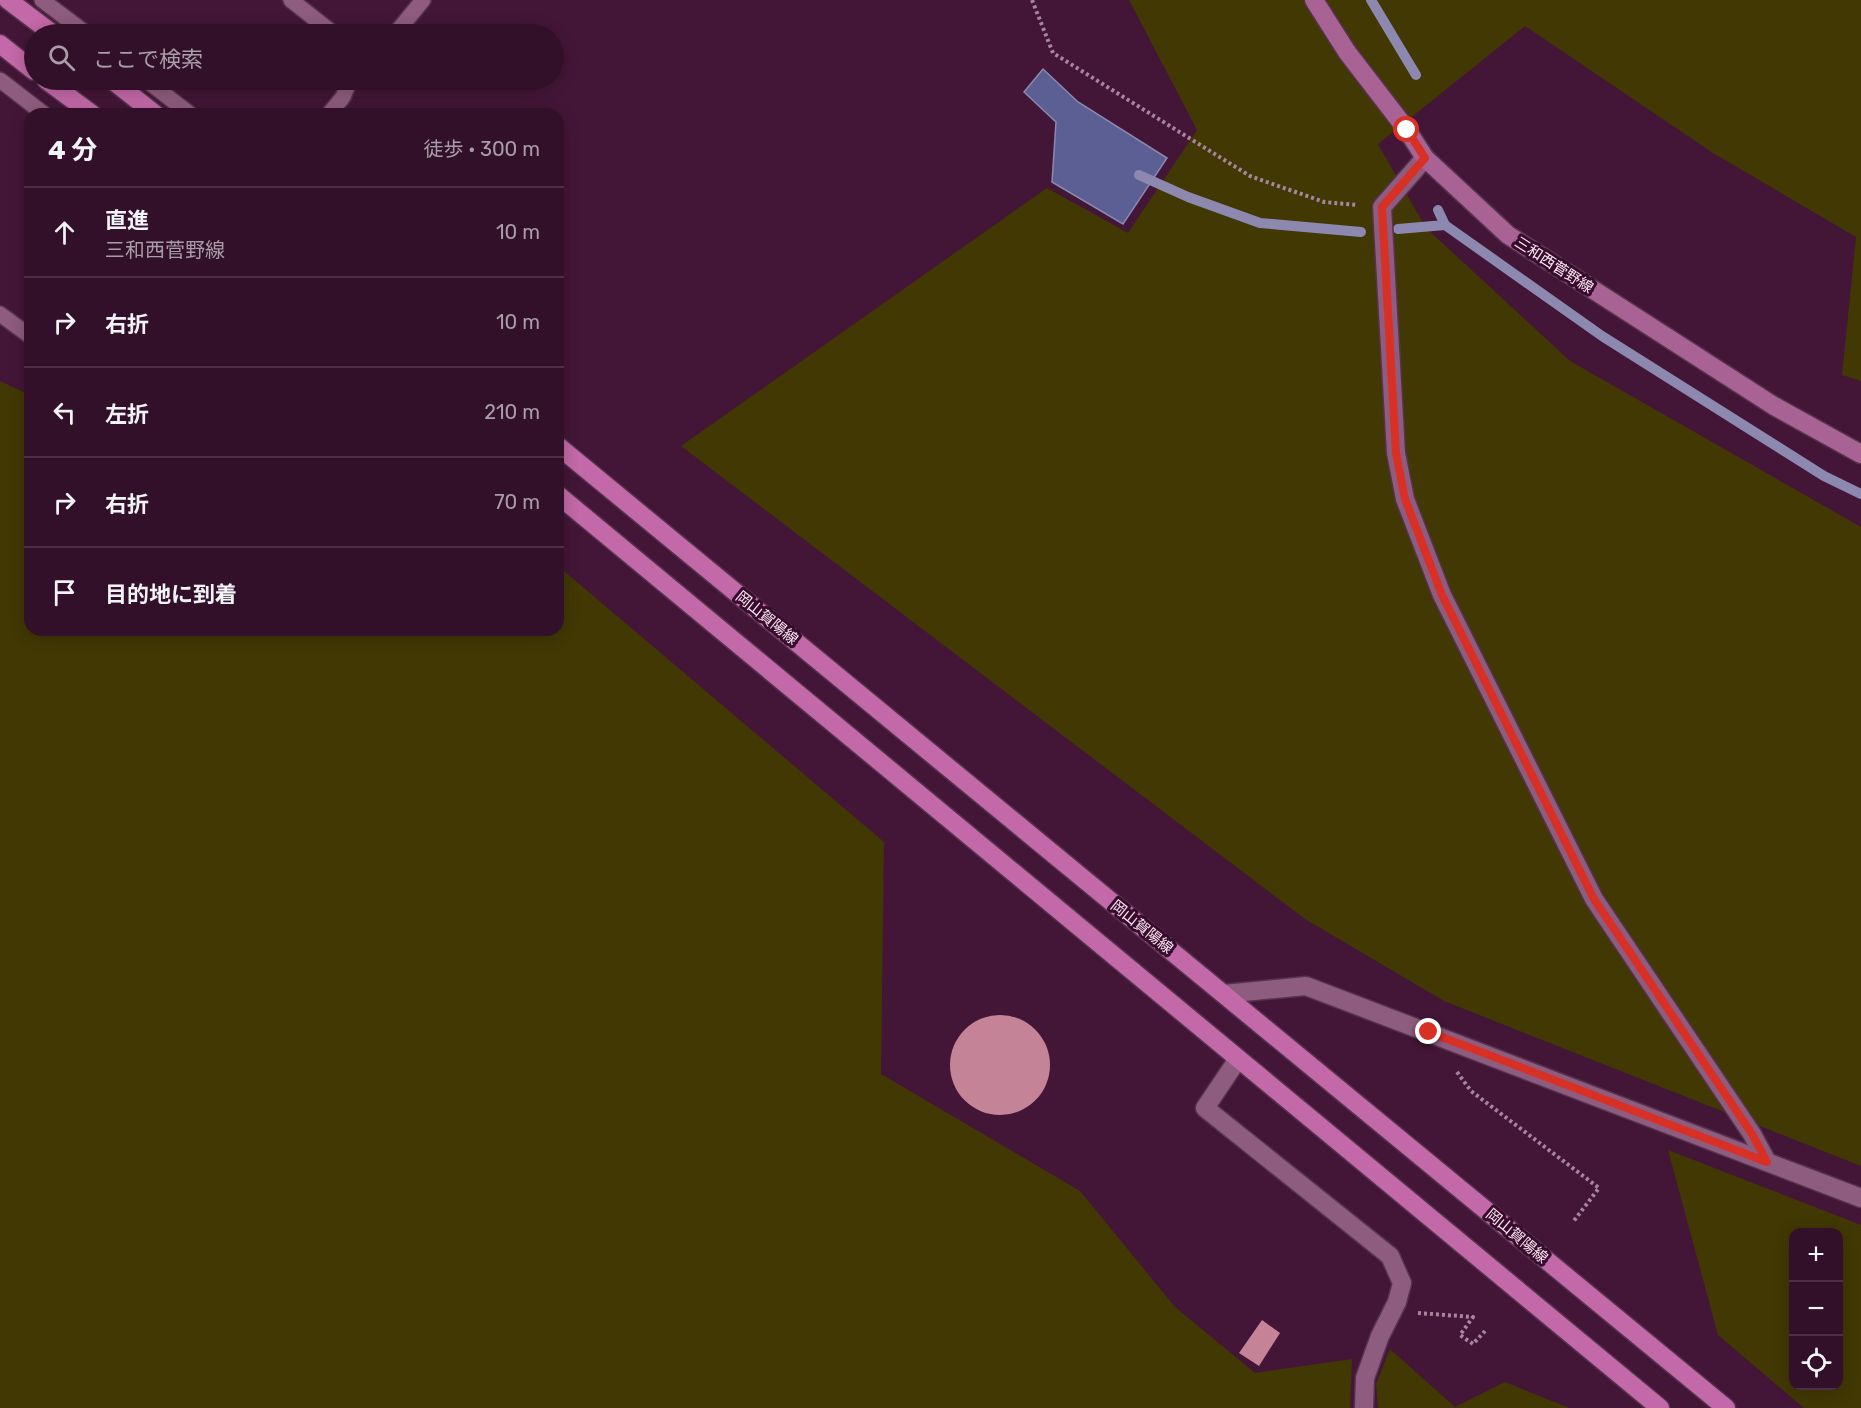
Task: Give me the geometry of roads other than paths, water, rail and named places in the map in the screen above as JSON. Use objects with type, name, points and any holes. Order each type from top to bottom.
[{"type":"main road","points":[[8,0],[40,24]]},
{"type":"main road","name":"三和西菅野線","points":[[1314,0],[1347,52],[1407,130],[1425,158],[1508,235],[1774,406],[1861,454]]},
{"type":"main road","points":[[0,45],[24,63]]},
{"type":"main road","points":[[60,90],[84,108]]},
{"type":"main road","points":[[125,90],[147,108]]},
{"type":"main road","name":"岡山賀陽線","points":[[564,451],[1726,1408]]},
{"type":"main road","points":[[564,500],[1660,1408]]},
{"type":"street","points":[[1425,158],[1382,207],[1396,453],[1405,499],[1442,595],[1594,899],[1752,1134],[1767,1162]]},
{"type":"street","points":[[1224,994],[1306,986],[1861,1198]]},
{"type":"street","points":[[1238,1059],[1205,1108],[1390,1256],[1402,1283],[1397,1302],[1380,1336],[1365,1378],[1364,1408]]},
{"type":"lane","points":[[42,0],[74,24]]},
{"type":"lane","points":[[291,0],[321,24]]},
{"type":"lane","points":[[403,24],[423,0]]},
{"type":"lane","points":[[0,80],[36,108]]},
{"type":"lane","points":[[159,90],[182,108]]},
{"type":"lane","points":[[334,108],[346,90]]},
{"type":"lane","points":[[0,314],[24,332]]},
{"type":"water","points":[[1043,69],[1078,102],[1167,158],[1123,224],[1052,182],[1056,122],[1024,92]]},
{"type":"waterway","points":[[1371,0],[1416,75]]},
{"type":"waterway","points":[[1139,175],[1188,197],[1260,223],[1361,232]]},
{"type":"waterway","points":[[1438,210],[1445,225],[1602,336],[1824,476],[1861,494]]},
{"type":"waterway","points":[[1398,229],[1445,225]]}]
